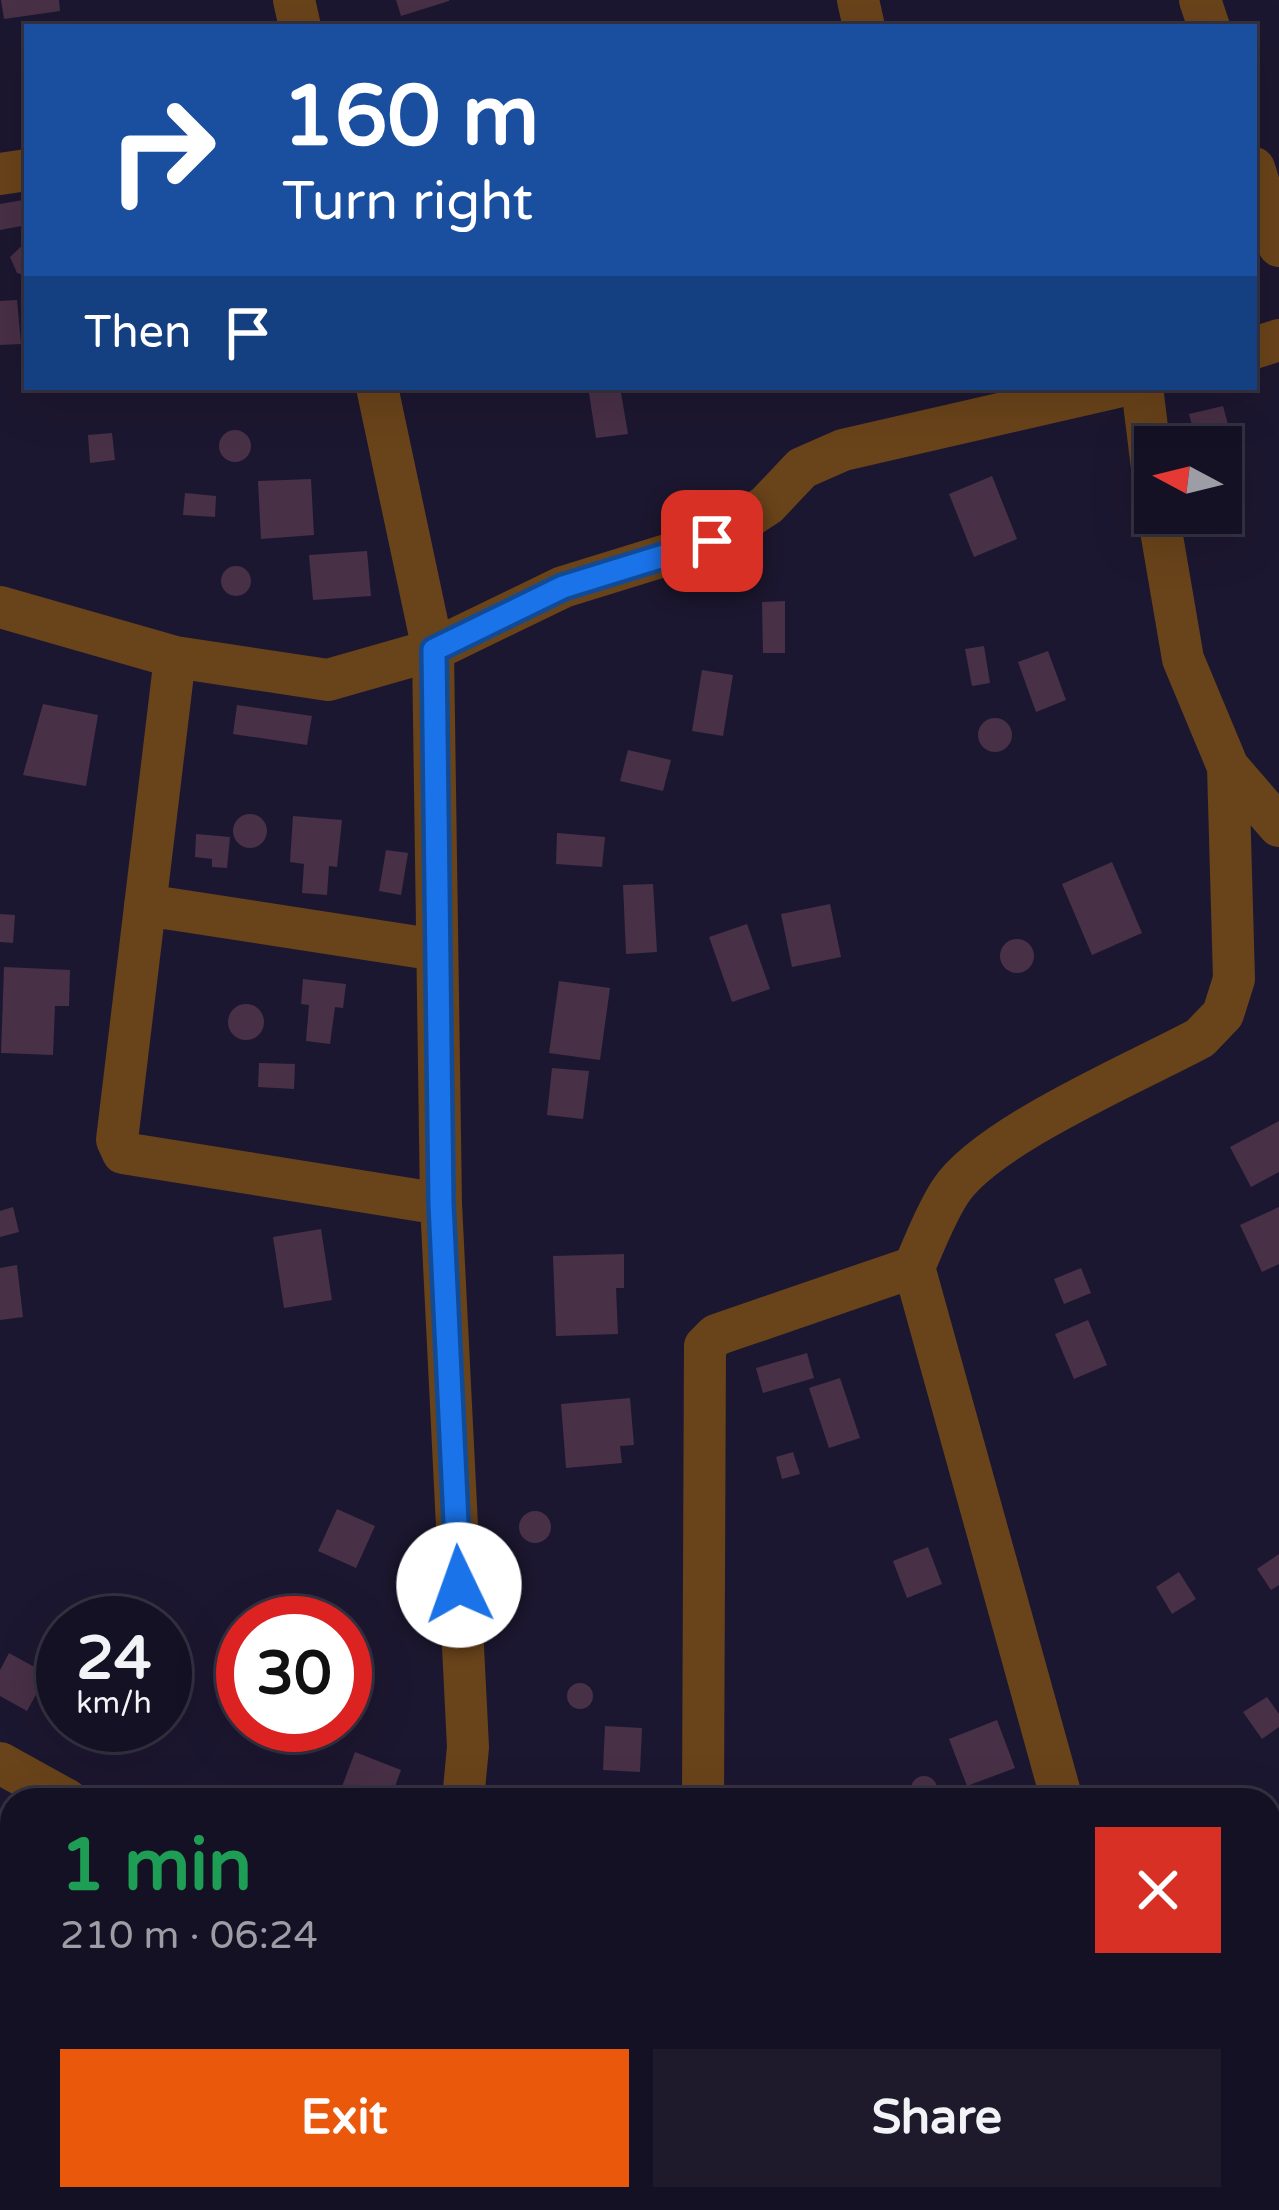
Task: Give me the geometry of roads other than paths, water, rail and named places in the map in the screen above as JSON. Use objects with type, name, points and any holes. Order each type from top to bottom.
[{"type":"street","points":[[1257,177],[1279,246]]},
{"type":"street","points":[[378,390],[434,650],[441,1204],[468,1747],[464,1788]]},
{"type":"street","points":[[0,607],[175,657],[328,680],[434,650],[563,587],[712,541],[767,505],[802,468],[957,405],[1091,390]]},
{"type":"street","points":[[1142,390],[1147,426]]},
{"type":"street","points":[[1162,534],[1183,659],[1228,767],[1279,826]]},
{"type":"street","points":[[175,657],[117,1140],[123,1153],[441,1204]]},
{"type":"street","points":[[1059,1788],[914,1267],[950,1191],[972,1167],[1010,1140],[1200,1039],[1222,1014],[1234,979],[1228,767]]},
{"type":"street","points":[[145,905],[437,950]]},
{"type":"street","points":[[703,1788],[705,1346],[716,1335],[914,1267]]},
{"type":"street","points":[[0,1763],[45,1788]]}]
